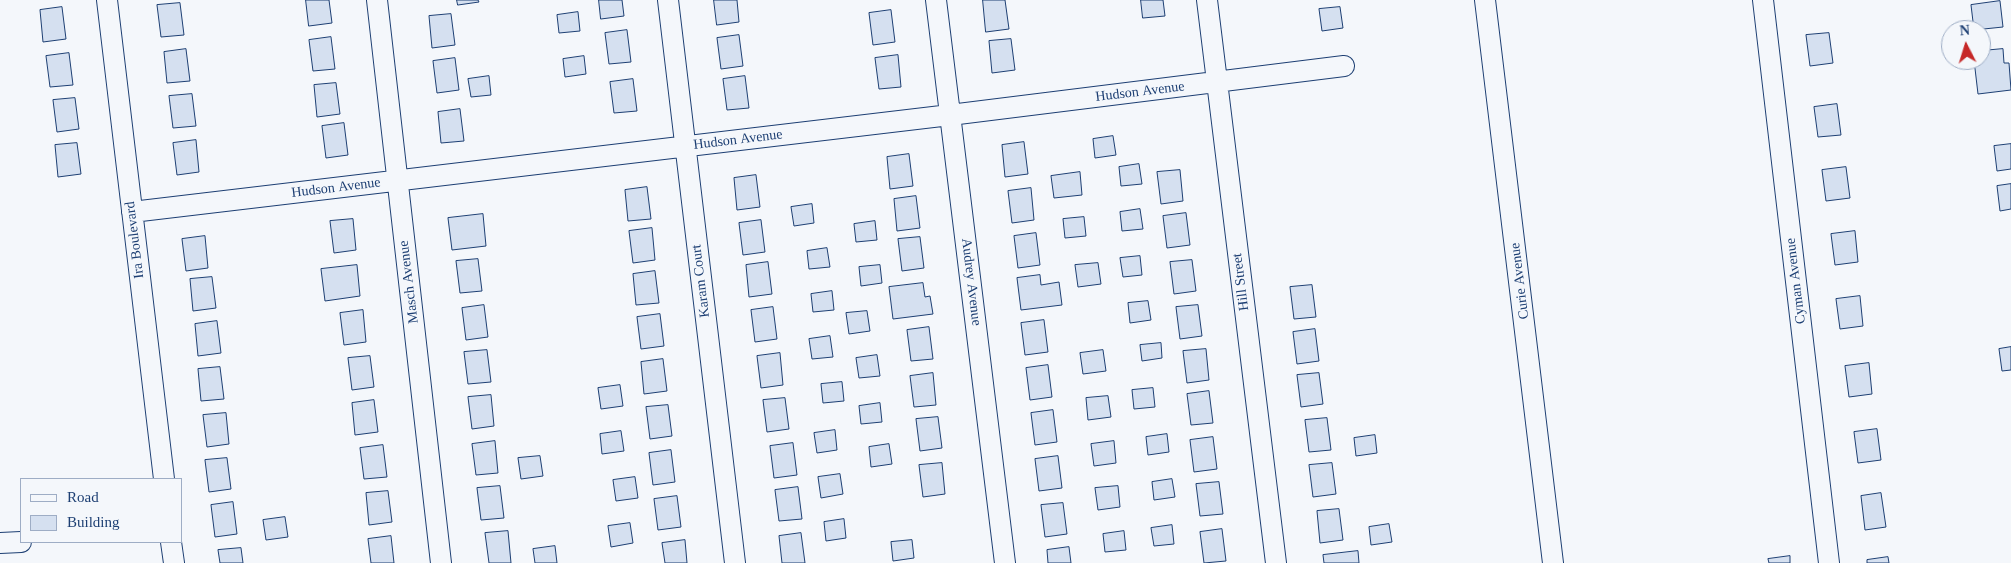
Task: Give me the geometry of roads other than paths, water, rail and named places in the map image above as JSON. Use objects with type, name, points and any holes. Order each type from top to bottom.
[{"type":"street","name":"Ira Boulevard","points":[[108,0],[164,478]]},
{"type":"street","name":"Masch Avenue","points":[[377,0],[442,563]]},
{"type":"street","name":"Karam Court","points":[[668,0],[735,563]]},
{"type":"street","name":"Audrey Avenue","points":[[936,0],[1005,563]]},
{"type":"street","name":"Hill Street","points":[[1208,0],[1276,563]]},
{"type":"street","name":"Curie Avenue","points":[[1485,0],[1553,563]]},
{"type":"street","name":"Cyman Avenue","points":[[1763,0],[1829,563]]},
{"type":"street","name":"Hudson Avenue","points":[[132,212],[685,147],[1344,66]]},
{"type":"street","points":[[0,543],[20,542]]},
{"type":"street","points":[[171,543],[174,563]]}]
